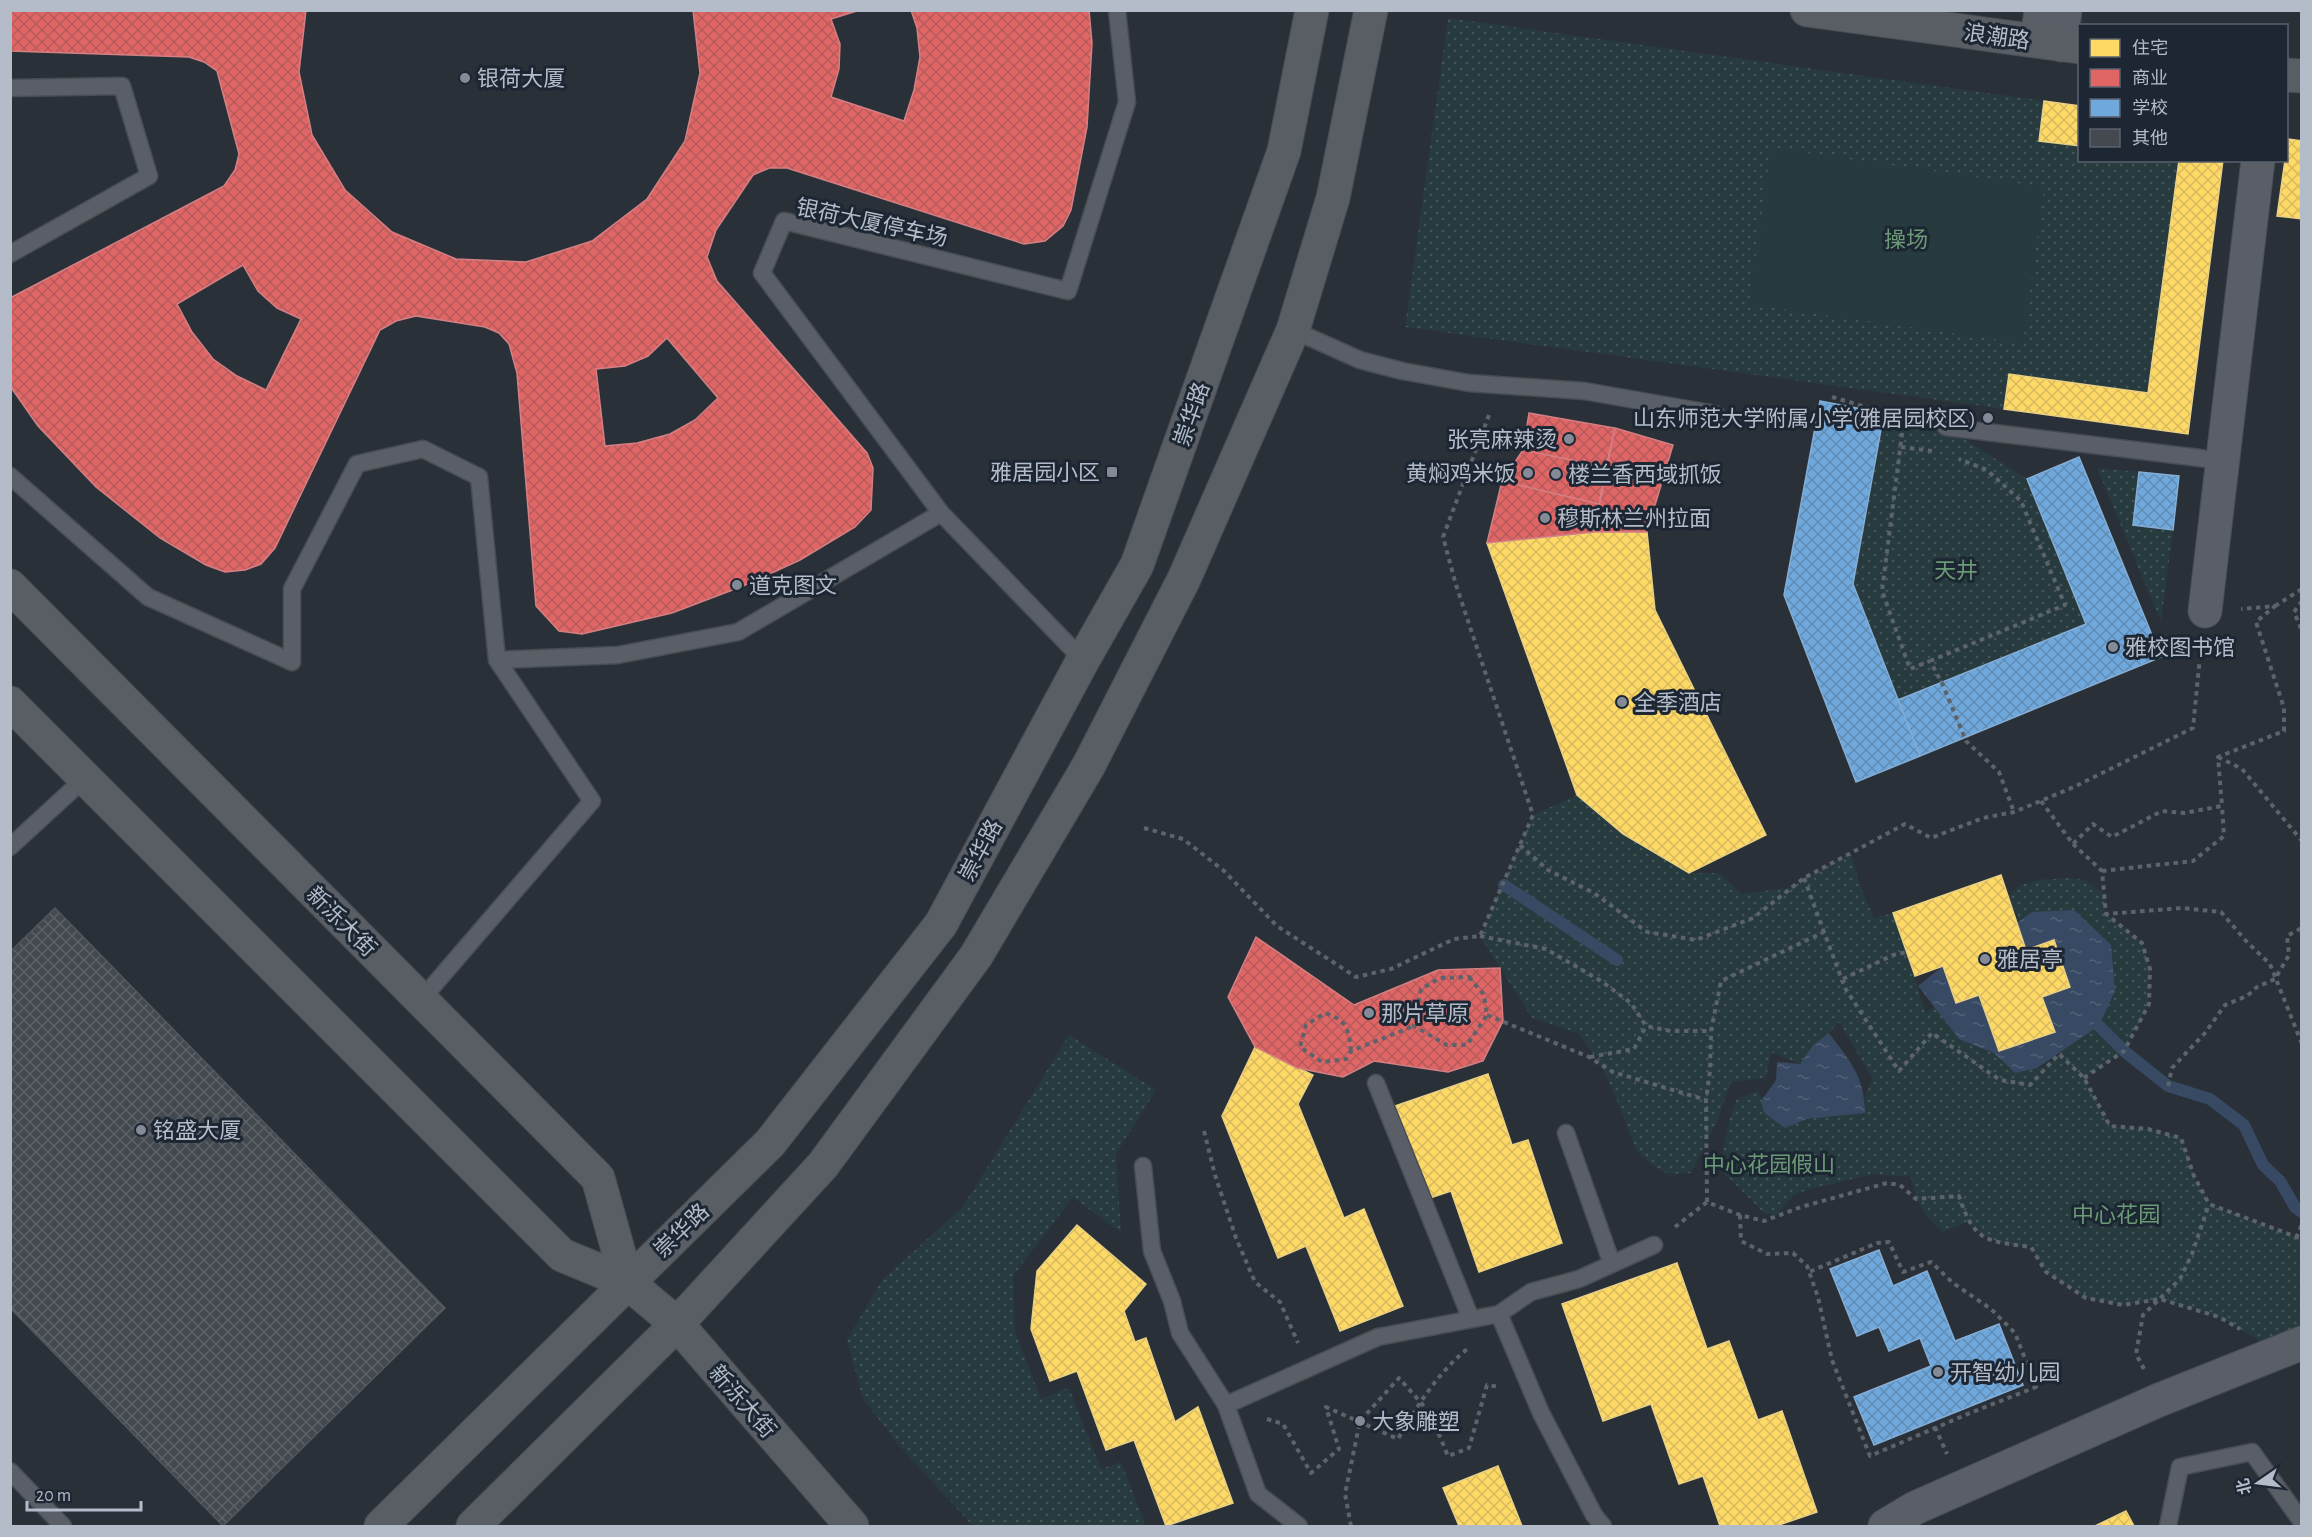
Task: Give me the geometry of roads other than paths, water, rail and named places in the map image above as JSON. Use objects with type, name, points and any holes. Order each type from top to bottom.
[{"type":"main road","name":"崇华路","points":[[381,1527],[770,1143],[941,924],[1083,660],[1137,565],[1284,151],[1312,10]]},
{"type":"main road","points":[[473,1527],[677,1324],[823,1165],[976,956],[1089,765],[1184,579],[1293,330],[1333,198],[1371,10]]},
{"type":"main road","name":"浪潮路","points":[[1807,10],[2055,36]]},
{"type":"main road","name":"新泺大街","points":[[10,586],[598,1178],[627,1282]]},
{"type":"main road","name":"新泺大街","points":[[10,703],[562,1256],[627,1282],[677,1324],[852,1527]]},
{"type":"street","points":[[2055,36],[2065,10]]},
{"type":"street","points":[[2205,611],[2258,162]]},
{"type":"street","points":[[1885,1527],[1915,1508],[2159,1400],[2301,1343]]},
{"type":"lane","name":"银荷大厦停车场","points":[[1083,660],[941,513],[762,273],[784,221],[1068,291],[1127,102],[1117,10]]},
{"type":"lane","points":[[10,88],[122,86],[149,176],[10,254]]},
{"type":"lane","points":[[1293,330],[1360,360],[1402,371],[1469,382],[1584,390],[1716,414]]},
{"type":"lane","points":[[1946,427],[2223,462]]},
{"type":"lane","points":[[10,476],[148,597],[292,662],[292,588],[357,464],[423,449],[479,477],[497,660],[592,801],[421,1000]]},
{"type":"lane","points":[[497,660],[618,655],[738,632],[941,513]]},
{"type":"lane","points":[[10,847],[85,778]]},
{"type":"lane","points":[[1376,1083],[1471,1319]]},
{"type":"lane","points":[[1566,1133],[1612,1263]]},
{"type":"lane","points":[[1143,1166],[1152,1251],[1172,1301],[1180,1333],[1226,1405],[1258,1494],[1299,1527]]},
{"type":"lane","points":[[1226,1405],[1378,1336],[1499,1314],[1531,1293],[1579,1279],[1654,1245]]},
{"type":"lane","points":[[1499,1314],[1532,1393],[1594,1515],[1603,1527]]},
{"type":"lane","points":[[2168,1527],[2180,1467],[2252,1452],[2301,1522]]},
{"type":"lane","points":[[10,1471],[63,1527]]},
{"type":"water","points":[[2074,910],[2111,945],[2115,991],[2099,1026],[2037,1068],[2015,1073],[1994,1053],[1959,1039],[1918,986],[1943,966],[1956,1003],[1979,995],[1999,1051],[2054,1032],[2042,997],[2070,986],[2054,940],[2026,950],[2017,923],[2032,912]]},
{"type":"water","points":[[1829,1033],[1859,1078],[1865,1113],[1807,1119],[1785,1128],[1764,1113],[1761,1101],[1776,1080],[1777,1062],[1800,1064],[1813,1045]]},
{"type":"waterway","points":[[1504,885],[1617,960]]},
{"type":"waterway","points":[[2099,1026],[2124,1051],[2168,1086],[2210,1099],[2244,1125],[2263,1165],[2280,1181],[2295,1207],[2302,1212]]},
{"type":"place","name":"银荷大厦","points":[[465,78]]},
{"type":"place","name":"山东师范大学附属小学(雅居园校区)","points":[[1988,418]]},
{"type":"place","name":"张亮麻辣烫","points":[[1569,439]]},
{"type":"place","name":"雅居园小区","points":[[1112,472]]},
{"type":"place","name":"黄焖鸡米饭","points":[[1528,473]]},
{"type":"place","name":"楼兰香西域抓饭","points":[[1556,474]]},
{"type":"place","name":"穆斯林兰州拉面","points":[[1545,518]]},
{"type":"place","name":"道克图文","points":[[737,585]]},
{"type":"place","name":"雅校图书馆","points":[[2113,647]]},
{"type":"place","name":"全季酒店","points":[[1622,702]]},
{"type":"place","name":"雅居亭","points":[[1985,959]]},
{"type":"place","name":"那片草原","points":[[1369,1013]]},
{"type":"place","name":"铭盛大厦","points":[[141,1130]]},
{"type":"place","name":"开智幼儿园","points":[[1938,1372]]},
{"type":"place","name":"大象雕塑","points":[[1360,1421]]},
{"type":"park label","name":"操场","points":[[1906,239]]},
{"type":"park label","name":"天井","points":[[1956,570]]},
{"type":"park label","name":"中心花园假山","points":[[1769,1164]]},
{"type":"park label","name":"中心花园","points":[[2116,1214]]}]
